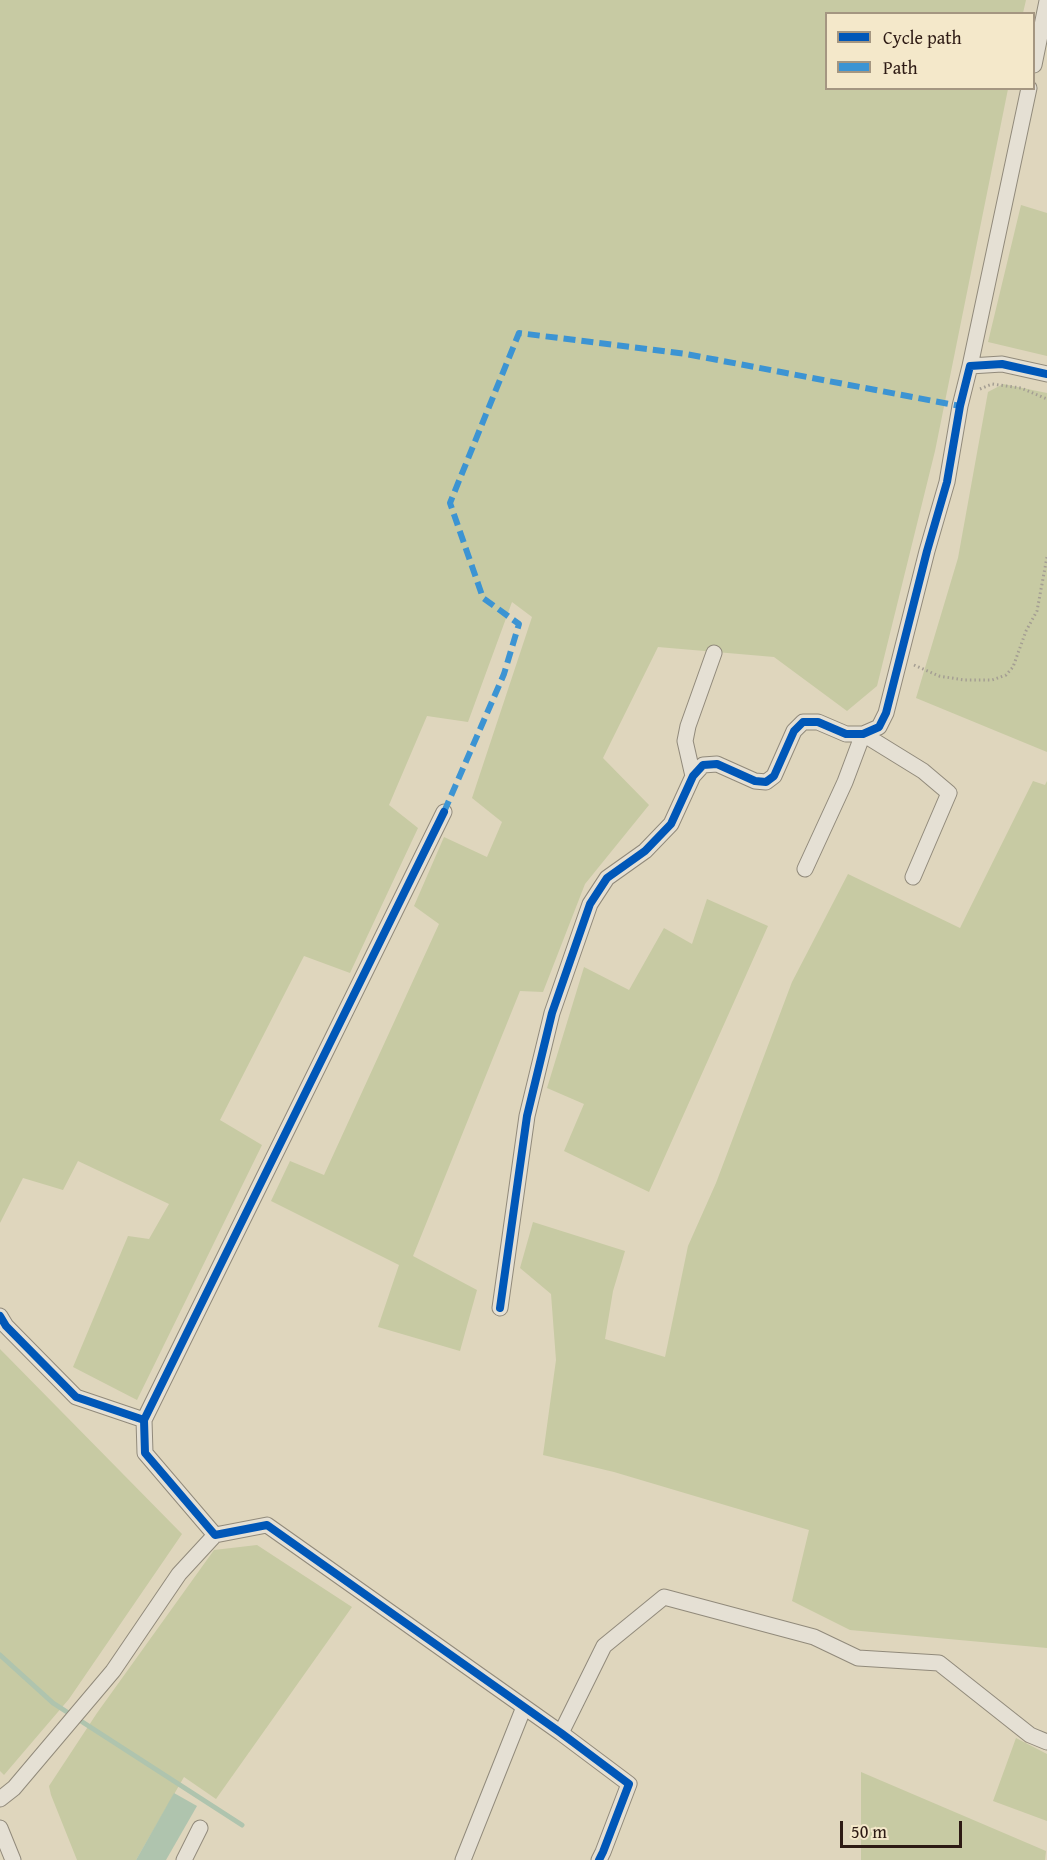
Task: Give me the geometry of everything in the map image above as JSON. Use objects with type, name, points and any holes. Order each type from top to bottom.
[{"type":"street","points":[[1035,60],[1047,1]]},
{"type":"street","points":[[500,1308],[527,1116],[552,1013],[590,904],[607,878],[645,851],[671,824],[693,776],[703,765],[717,764],[755,781],[766,782],[774,776],[794,731],[803,722],[818,722],[846,734],[863,734],[879,727],[886,713],[947,482],[960,406],[1029,90]]},
{"type":"street","points":[[970,366],[1002,364],[1047,374]]},
{"type":"street","points":[[693,776],[685,741],[688,726],[714,653]]},
{"type":"street","points":[[805,869],[845,782],[863,734]]},
{"type":"street","points":[[863,734],[924,771],[949,793],[914,876]]},
{"type":"street","points":[[215,1535],[145,1453],[144,1420],[444,812]]},
{"type":"street","points":[[0,1316],[6,1326],[76,1397],[144,1420]]},
{"type":"street","points":[[0,1799],[14,1788],[113,1671],[179,1574],[215,1535],[267,1525],[561,1733],[629,1784],[606,1857]]},
{"type":"street","points":[[561,1733],[604,1646],[664,1597],[814,1637],[858,1658],[939,1663],[1030,1734],[1047,1742]]},
{"type":"street","points":[[463,1860],[524,1707]]},
{"type":"street","points":[[0,1827],[13,1860]]},
{"type":"street","points":[[184,1860],[200,1828]]},
{"type":"path","points":[[909,660],[914,666],[939,676],[964,680],[992,680],[1006,675],[1013,667],[1026,631],[1037,611],[1047,557]]},
{"type":"shaded area","points":[[0,0],[1026,0],[1023,12],[825,12],[825,90],[1008,90],[935,451],[877,686],[847,711],[774,657],[658,647],[603,758],[649,805],[585,884],[543,992],[520,991],[413,1256],[477,1290],[460,1351],[378,1327],[399,1265],[271,1201],[290,1161],[324,1175],[439,924],[414,906],[444,837],[487,857],[502,822],[472,798],[532,617],[512,602],[468,722],[427,716],[389,805],[418,828],[350,973],[304,956],[220,1120],[262,1145],[137,1400],[73,1367],[128,1236],[149,1239],[169,1204],[78,1161],[63,1190],[23,1178],[0,1223]]},
{"type":"shaded area","points":[[1021,205],[1047,213],[1047,356],[988,342]]},
{"type":"shaded area","points":[[1003,384],[1047,393],[1047,752],[916,698],[958,558],[988,392]]},
{"type":"shaded area","points":[[1033,781],[1045,785],[1047,781],[1047,1648],[850,1630],[792,1601],[809,1530],[614,1472],[543,1455],[556,1360],[551,1294],[520,1268],[533,1222],[625,1251],[613,1291],[605,1339],[665,1357],[688,1246],[716,1183],[792,982],[848,874],[960,928]]},
{"type":"shaded area","points":[[707,899],[768,926],[649,1192],[564,1151],[584,1104],[547,1088],[584,967],[629,990],[664,928],[692,944]]},
{"type":"shaded area","points":[[0,1349],[182,1534],[69,1699],[4,1775],[0,1771]]},
{"type":"shaded area","points":[[257,1545],[352,1607],[216,1799],[184,1777],[136,1860],[77,1860],[49,1786],[97,1713],[214,1550]]},
{"type":"shaded area","points":[[1016,1738],[1047,1754],[1047,1821],[993,1801]]},
{"type":"shaded area","points":[[861,1772],[1046,1851],[1045,1860],[861,1860]]},
{"type":"shaded area","points":[[174,1793],[197,1806],[166,1860],[136,1860]]},
{"type":"waterway","points":[[0,1655],[53,1703],[242,1825]]},
{"type":"marked path","points":[[444,812],[504,674],[519,624],[483,598],[450,503],[519,333],[686,354],[960,406]]},
{"type":"cycle path","points":[[500,1308],[527,1116],[552,1013],[590,904],[607,878],[645,851],[671,824],[693,776],[703,765],[717,764],[755,781],[766,782],[774,776],[794,731],[803,722],[818,722],[846,734],[863,734],[879,727],[886,713],[947,482],[960,406],[970,366],[1002,364],[1047,374]]},
{"type":"cycle path","points":[[144,1420],[444,812]]},
{"type":"cycle path","points":[[0,1316],[6,1326],[76,1397],[144,1420],[145,1453],[215,1535],[267,1525],[561,1733],[629,1784],[599,1860]]}]
